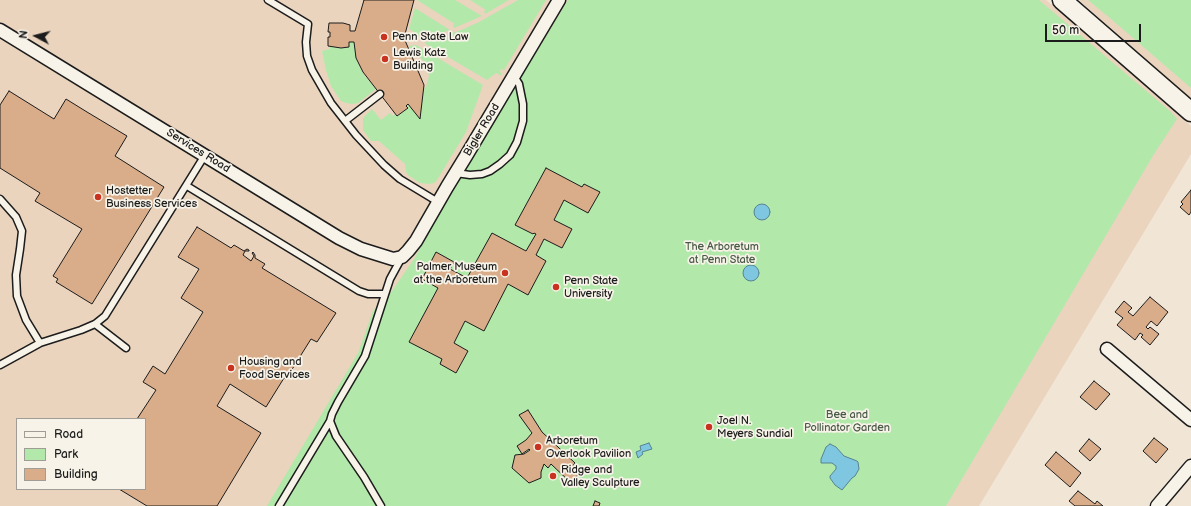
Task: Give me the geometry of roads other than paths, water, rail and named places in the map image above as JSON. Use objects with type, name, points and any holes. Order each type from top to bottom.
[{"type":"main road","points":[[1062,0],[1191,112]]},
{"type":"street","name":"Bigler Road","points":[[402,257],[416,241],[560,0]]},
{"type":"street","name":"Services Road","points":[[0,30],[350,244],[393,259],[402,257]]},
{"type":"street","points":[[1107,349],[1191,420]]},
{"type":"street","points":[[1157,506],[1191,466]]},
{"type":"lane","points":[[268,0],[308,24],[306,49],[312,70],[331,103],[364,144],[391,171],[410,186],[438,202]]},
{"type":"lane","points":[[456,173],[470,175],[482,174],[490,171],[510,154],[518,142],[523,121],[523,104],[519,84],[514,76]]},
{"type":"lane","points":[[345,121],[380,94]]},
{"type":"lane","points":[[0,365],[40,344],[95,324],[105,316],[205,155]]},
{"type":"lane","points":[[187,186],[359,291],[368,294],[386,294]]},
{"type":"lane","points":[[0,199],[16,217],[22,231],[16,275],[17,296],[26,320],[40,344]]},
{"type":"lane","points":[[280,506],[330,421],[338,402],[365,356],[390,279],[402,257]]},
{"type":"lane","points":[[95,324],[126,348]]},
{"type":"lane","points":[[330,421],[336,436],[364,477],[381,506]]},
{"type":"water","points":[[759,204],[765,204],[770,209],[768,218],[765,220],[759,220],[754,215],[754,209]]},
{"type":"water","points":[[751,265],[758,270],[759,273],[754,280],[751,281],[744,276],[743,273],[748,266]]},
{"type":"water","points":[[649,443],[652,449],[642,452],[643,454],[638,458],[636,452],[641,450],[640,446]]},
{"type":"water","points":[[830,444],[836,447],[844,456],[858,462],[859,469],[855,476],[842,490],[835,485],[830,478],[836,469],[836,466],[832,463],[821,463],[826,447]]},
{"type":"place","name":"Penn State Law","points":[[384,37]]},
{"type":"place","name":"Lewis Katz Building","points":[[385,59]]},
{"type":"place","name":"Hostetter Business Services","points":[[98,197]]},
{"type":"place","name":"Palmer Museum at the Arboretum","points":[[505,273]]},
{"type":"place","name":"Penn State University","points":[[556,287]]},
{"type":"place","name":"Housing and Food Services","points":[[231,368]]},
{"type":"place","name":"Joel N. Meyers Sundial","points":[[709,427]]},
{"type":"place","name":"Arboretum Overlook Pavilion","points":[[538,447]]},
{"type":"place","name":"Ridge and Valley Sculpture","points":[[553,476]]},
{"type":"park label","name":"The Arboretum at Penn State","points":[[722,253]]},
{"type":"park label","name":"Bee and Pollinator Garden","points":[[847,421]]}]
